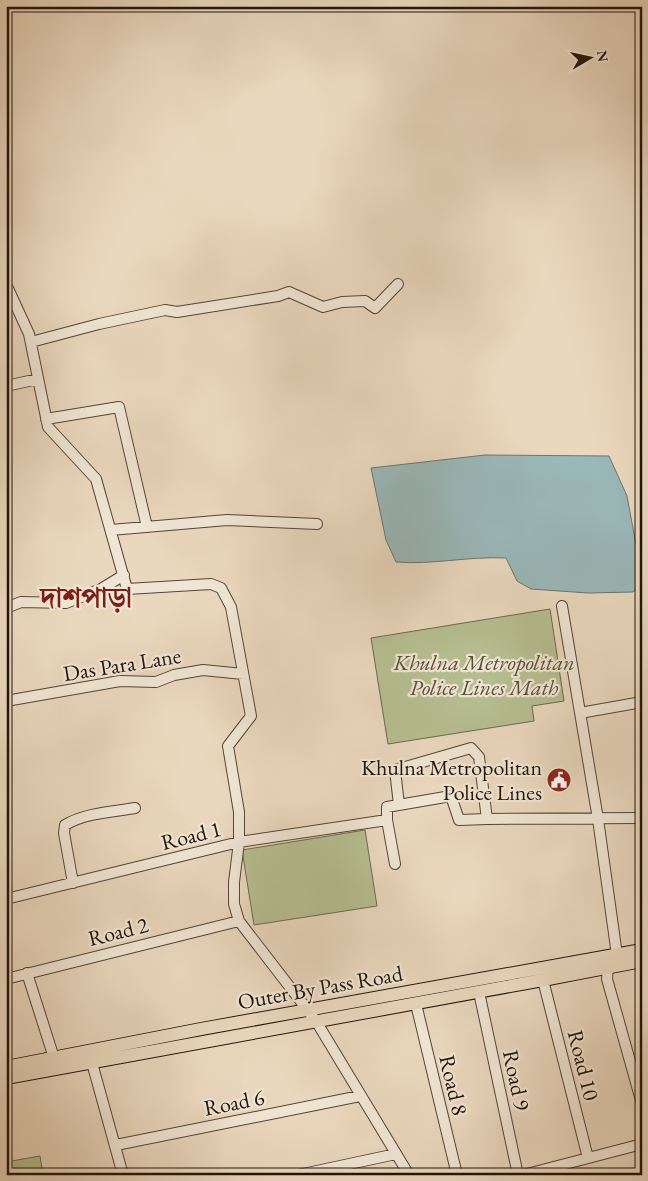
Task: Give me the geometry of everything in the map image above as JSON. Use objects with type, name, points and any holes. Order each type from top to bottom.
[{"type":"main road","name":"Outer By Pass Road","points":[[6,1067],[307,1010],[642,950]]},
{"type":"main road","name":"Outer By Pass Road","points":[[6,1078],[642,961]]},
{"type":"street","points":[[6,284],[29,334],[48,427],[96,479],[127,589],[211,584],[221,588],[231,607],[251,716],[228,746],[240,812],[239,842],[234,882],[234,904],[239,922],[316,1021],[409,1175]]},
{"type":"street","points":[[31,342],[99,324],[165,310],[177,312],[278,296],[289,292],[323,307],[342,302],[365,301],[375,308],[398,284]]},
{"type":"street","points":[[6,386],[38,379]]},
{"type":"street","points":[[46,419],[119,407],[147,527]]},
{"type":"street","points":[[111,530],[227,520],[317,524]]},
{"type":"street","points":[[6,608],[21,602],[66,603],[101,589],[124,575]]},
{"type":"street","points":[[562,606],[598,818],[618,955]]},
{"type":"street","name":"Das Para Lane","points":[[6,701],[120,681],[156,682],[174,675],[203,670],[243,674]]},
{"type":"street","points":[[580,713],[642,702]]},
{"type":"street","points":[[399,805],[395,770],[471,748],[479,757],[487,819]]},
{"type":"street","points":[[395,864],[387,820],[387,807],[451,796],[459,820],[642,818]]},
{"type":"street","points":[[73,883],[64,833],[65,825],[98,814],[135,808]]},
{"type":"street","name":"Road 1","points":[[6,900],[239,842],[387,820]]},
{"type":"street","name":"Road 2","points":[[6,979],[239,922]]},
{"type":"street","points":[[608,968],[607,979],[642,1104]]},
{"type":"street","points":[[27,973],[54,1058]]},
{"type":"street","name":"Road 10","points":[[544,980],[588,1158]]},
{"type":"street","name":"Road 9","points":[[479,992],[518,1175]]},
{"type":"street","name":"Road 8","points":[[416,1004],[456,1175]]},
{"type":"street","points":[[92,1063],[123,1175]]},
{"type":"street","name":"Road 6","points":[[116,1145],[360,1096]]},
{"type":"street","points":[[523,1175],[642,1144]]},
{"type":"street","points":[[298,1175],[396,1154]]},
{"type":"green space","name":"Khulna Metropolitan Police Lines Math","points":[[550,609],[564,701],[532,706],[534,721],[388,744],[371,638]]},
{"type":"green space","points":[[365,830],[377,906],[254,925],[242,850]]},
{"type":"green space","points":[[40,1156],[43,1175],[6,1175],[6,1162]]},
{"type":"water","points":[[485,455],[609,456],[627,496],[642,568],[642,583],[633,592],[588,593],[531,589],[517,581],[506,558],[410,563],[396,562],[386,540],[371,468]]},
{"type":"place","name":"Khulna Metropolitan Police Lines","points":[[559,780]]},
{"type":"district","name":"দাশপাড়া","points":[[86,597]]}]
